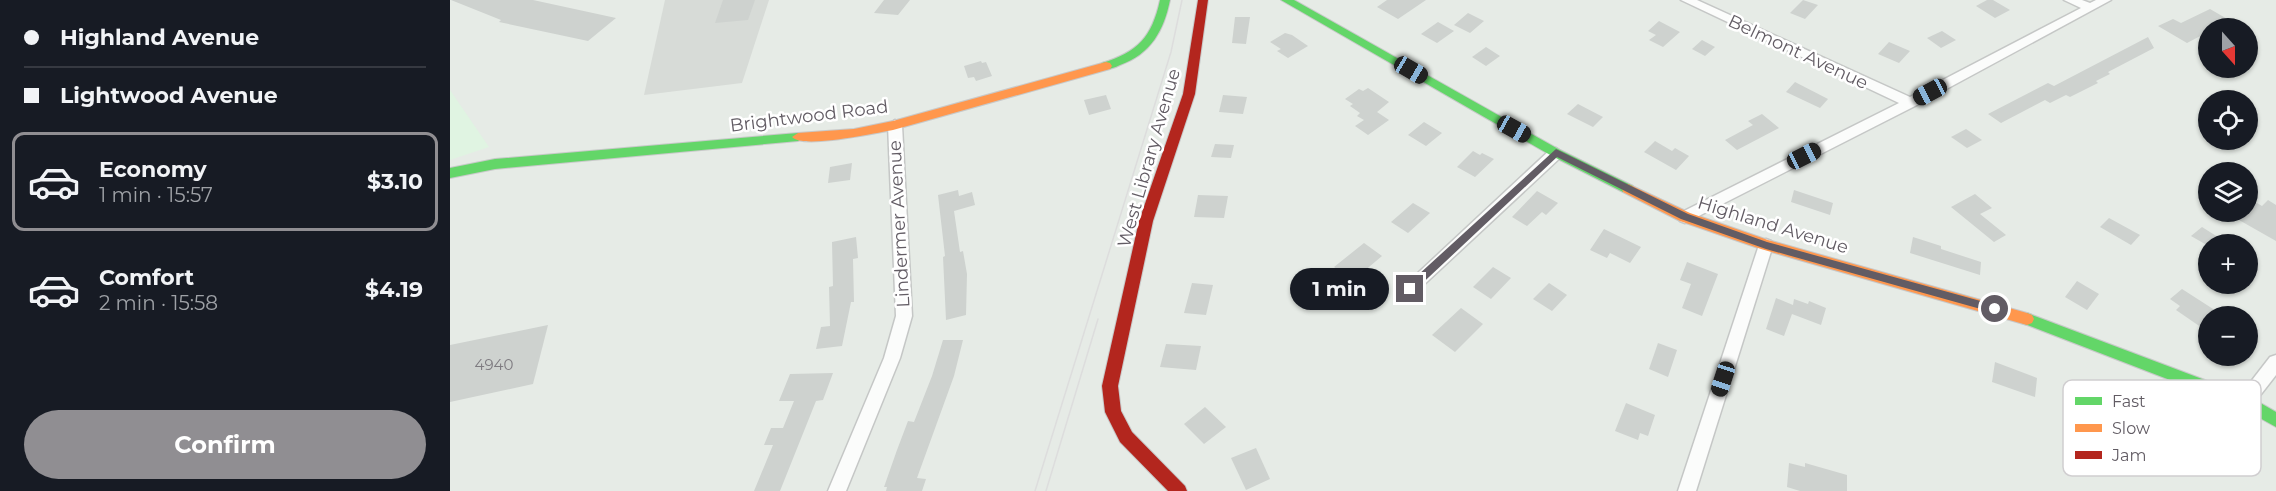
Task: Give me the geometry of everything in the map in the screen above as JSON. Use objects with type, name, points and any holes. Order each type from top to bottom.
[{"type":"street","name":"Brightwood Road","points":[[450,173],[495,164],[829,135],[895,125],[1112,64],[1137,54],[1149,44],[1160,27],[1164,0]]},
{"type":"street","name":"West Library Avenue","points":[[1179,491],[1126,436],[1113,412],[1110,386],[1146,221],[1189,94],[1203,0]]},
{"type":"street","name":"Highland Avenue","points":[[1286,0],[1556,153],[1685,217],[1766,245],[2018,315],[2188,380]]},
{"type":"street","name":"Belmont Avenue","points":[[1687,0],[1910,103]]},
{"type":"street","points":[[2070,0],[2090,8]]},
{"type":"street","points":[[1685,217],[1910,103],[2105,0]]},
{"type":"street","name":"Lindermer Avenue","points":[[837,491],[892,358],[904,316],[895,125]]},
{"type":"street","points":[[1410,289],[1556,153]]},
{"type":"street","points":[[1687,491],[1766,245]]},
{"type":"street","points":[[2261,381],[2276,362]]},
{"type":"street","name":"Highland Avenue","points":[[2261,411],[2276,420]]},
{"type":"shaded area","points":[[665,0],[769,0],[742,83],[644,95]]},
{"type":"shaded area","points":[[450,90],[489,147],[450,160]]},
{"type":"building","points":[[451,0],[533,0],[616,18],[588,41],[499,22],[501,20]]},
{"type":"building","points":[[723,0],[755,0],[748,20],[715,23]]},
{"type":"building","points":[[884,0],[910,0],[898,15],[874,13]]},
{"type":"building","points":[[1387,0],[1426,0],[1398,19],[1377,7]]},
{"type":"building","points":[[1803,0],[1818,5],[1805,19],[1790,13]]},
{"type":"building","points":[[1987,0],[1993,0],[2010,10],[1995,18],[1976,6]]},
{"type":"building","points":[[2210,9],[2226,18],[2198,18],[2198,37],[2187,43],[2158,26],[2173,19],[2181,23]]},
{"type":"building","points":[[1468,13],[1484,21],[1470,33],[1454,25]]},
{"type":"building","points":[[1235,17],[1250,17],[1246,44],[1232,43]]},
{"type":"building","points":[[1659,21],[1680,32],[1663,47],[1649,40],[1656,35],[1648,31]]},
{"type":"building","points":[[1438,22],[1454,31],[1437,43],[1421,34]]},
{"type":"building","points":[[1942,31],[1956,40],[1941,48],[1927,38]]},
{"type":"building","points":[[1285,33],[1308,46],[1288,58],[1277,51],[1281,49],[1270,42]]},
{"type":"building","points":[[2148,37],[2154,48],[2108,72],[2110,74],[2096,81],[2098,83],[2070,97],[2066,95],[2050,103],[2045,100],[2001,123],[1988,114],[2048,83],[2054,86]]},
{"type":"building","points":[[1702,40],[1715,47],[1705,56],[1692,49]]},
{"type":"building","points":[[1889,42],[1910,51],[1899,63],[1878,54]]},
{"type":"building","points":[[1486,47],[1500,56],[1486,66],[1472,57]]},
{"type":"building","points":[[981,61],[986,62],[992,76],[976,81],[974,77],[968,78],[964,66]]},
{"type":"building","points":[[1795,82],[1828,99],[1820,108],[1786,92]]},
{"type":"building","points":[[1368,88],[1389,102],[1377,112],[1389,120],[1368,135],[1355,126],[1364,120],[1357,116],[1360,113],[1350,106],[1353,104],[1345,99],[1359,89],[1363,91]]},
{"type":"building","points":[[1106,95],[1111,109],[1089,115],[1084,100]]},
{"type":"building","points":[[1223,95],[1247,97],[1243,114],[1219,112]]},
{"type":"building","points":[[1578,104],[1603,117],[1593,127],[1567,114]]},
{"type":"building","points":[[1762,114],[1779,128],[1737,150],[1725,140],[1753,125],[1748,121]]},
{"type":"building","points":[[1424,122],[1442,133],[1426,146],[1408,135]]},
{"type":"building","points":[[1966,129],[1982,140],[1967,148],[1951,137]]},
{"type":"building","points":[[1655,141],[1672,151],[1675,148],[1689,156],[1676,170],[1644,152]]},
{"type":"building","points":[[1215,144],[1234,145],[1231,158],[1211,157]]},
{"type":"building","points":[[1473,151],[1494,159],[1475,177],[1457,167]]},
{"type":"building","points":[[852,163],[850,180],[828,183],[830,167]]},
{"type":"building","points":[[958,190],[959,196],[972,192],[975,205],[954,211],[960,252],[963,251],[967,274],[966,315],[946,320],[943,257],[945,256],[938,195]]},
{"type":"building","points":[[1794,190],[1833,203],[1830,215],[1791,202]]},
{"type":"building","points":[[1537,191],[1558,203],[1546,215],[1542,212],[1527,226],[1512,217]]},
{"type":"building","points":[[1975,194],[1992,208],[1980,214],[2006,235],[1994,242],[1951,207]]},
{"type":"building","points":[[1198,195],[1228,196],[1224,218],[1194,217]]},
{"type":"building","points":[[2268,200],[2276,205],[2276,241],[2243,222],[2258,222],[2258,204],[2262,206]]},
{"type":"building","points":[[1413,203],[1430,213],[1408,233],[1391,222]]},
{"type":"building","points":[[2109,218],[2140,235],[2131,245],[2100,227]]},
{"type":"building","points":[[2202,227],[2213,234],[2198,234],[2198,240],[2191,236]]},
{"type":"building","points":[[1604,229],[1641,247],[1630,263],[1610,253],[1607,258],[1590,250]]},
{"type":"building","points":[[856,237],[858,258],[853,259],[854,302],[851,302],[842,346],[816,349],[821,327],[830,326],[829,287],[833,286],[832,242]]},
{"type":"building","points":[[1913,237],[1981,262],[1980,275],[1910,253]]},
{"type":"building","points":[[1364,243],[1382,256],[1363,272],[1367,274],[1350,289],[1334,276],[1340,271],[1334,267]]},
{"type":"building","points":[[1687,262],[1718,274],[1702,316],[1682,308],[1691,284],[1680,280]]},
{"type":"building","points":[[1493,267],[1511,278],[1491,299],[1473,287]]},
{"type":"building","points":[[2077,281],[2099,294],[2087,310],[2065,297]]},
{"type":"building","points":[[1192,283],[1213,285],[1206,315],[1184,313]]},
{"type":"building","points":[[1549,283],[1567,295],[1552,311],[1533,299]]},
{"type":"building","points":[[2182,289],[2208,306],[2198,306],[2198,325],[2176,310],[2180,306],[2170,299]]},
{"type":"building","points":[[1776,298],[1793,305],[1794,299],[1808,304],[1809,301],[1826,308],[1821,325],[1792,314],[1784,336],[1766,329]]},
{"type":"building","points":[[1461,308],[1483,324],[1455,352],[1432,335]]},
{"type":"building","points":[[548,325],[533,384],[450,402],[450,345]]},
{"type":"building","points":[[943,340],[963,340],[954,376],[917,478],[926,479],[922,491],[886,491],[887,487],[884,487],[897,450],[908,421],[914,422]]},
{"type":"building","points":[[1658,343],[1677,350],[1668,377],[1649,369]]},
{"type":"building","points":[[1166,344],[1201,346],[1196,370],[1160,367]]},
{"type":"building","points":[[1995,362],[2037,378],[2035,397],[1992,382]]},
{"type":"building","points":[[833,373],[823,400],[816,401],[780,491],[754,491],[773,445],[764,445],[771,428],[783,428],[794,401],[779,401],[790,374]]},
{"type":"building","points":[[1626,403],[1655,415],[1648,436],[1640,433],[1638,440],[1615,431]]},
{"type":"building","points":[[1205,407],[1226,427],[1204,444],[1184,424]]},
{"type":"building","points":[[1256,448],[1270,479],[1246,490],[1231,458]]},
{"type":"building","points":[[1789,463],[1805,467],[1805,463],[1847,475],[1847,491],[1800,491],[1787,487]]},
{"type":"tram line","points":[[1035,491],[1171,52],[1182,0]]},
{"type":"tram line","points":[[1046,491],[1098,319]]},
{"type":"traffic: fast","points":[[1106,66],[1130,57],[1147,44],[1158,25],[1165,0]]},
{"type":"traffic: fast","points":[[1286,0],[1556,153],[1628,189]]},
{"type":"traffic: fast","points":[[450,173],[495,164],[798,137]]},
{"type":"traffic: fast","points":[[2027,319],[2187,380]]},
{"type":"traffic: fast","points":[[2261,411],[2276,420]]},
{"type":"traffic: slow","points":[[798,137],[862,132],[893,125],[954,110],[1106,66]]},
{"type":"traffic: slow","points":[[1628,189],[1685,217],[1766,245],[2027,319]]},
{"type":"traffic: jam","points":[[1179,491],[1126,437],[1113,412],[1110,386],[1146,221],[1189,94],[1203,0]]},
{"type":"route","points":[[1410,289],[1556,153],[1685,217],[1766,245],[1995,309]]}]
